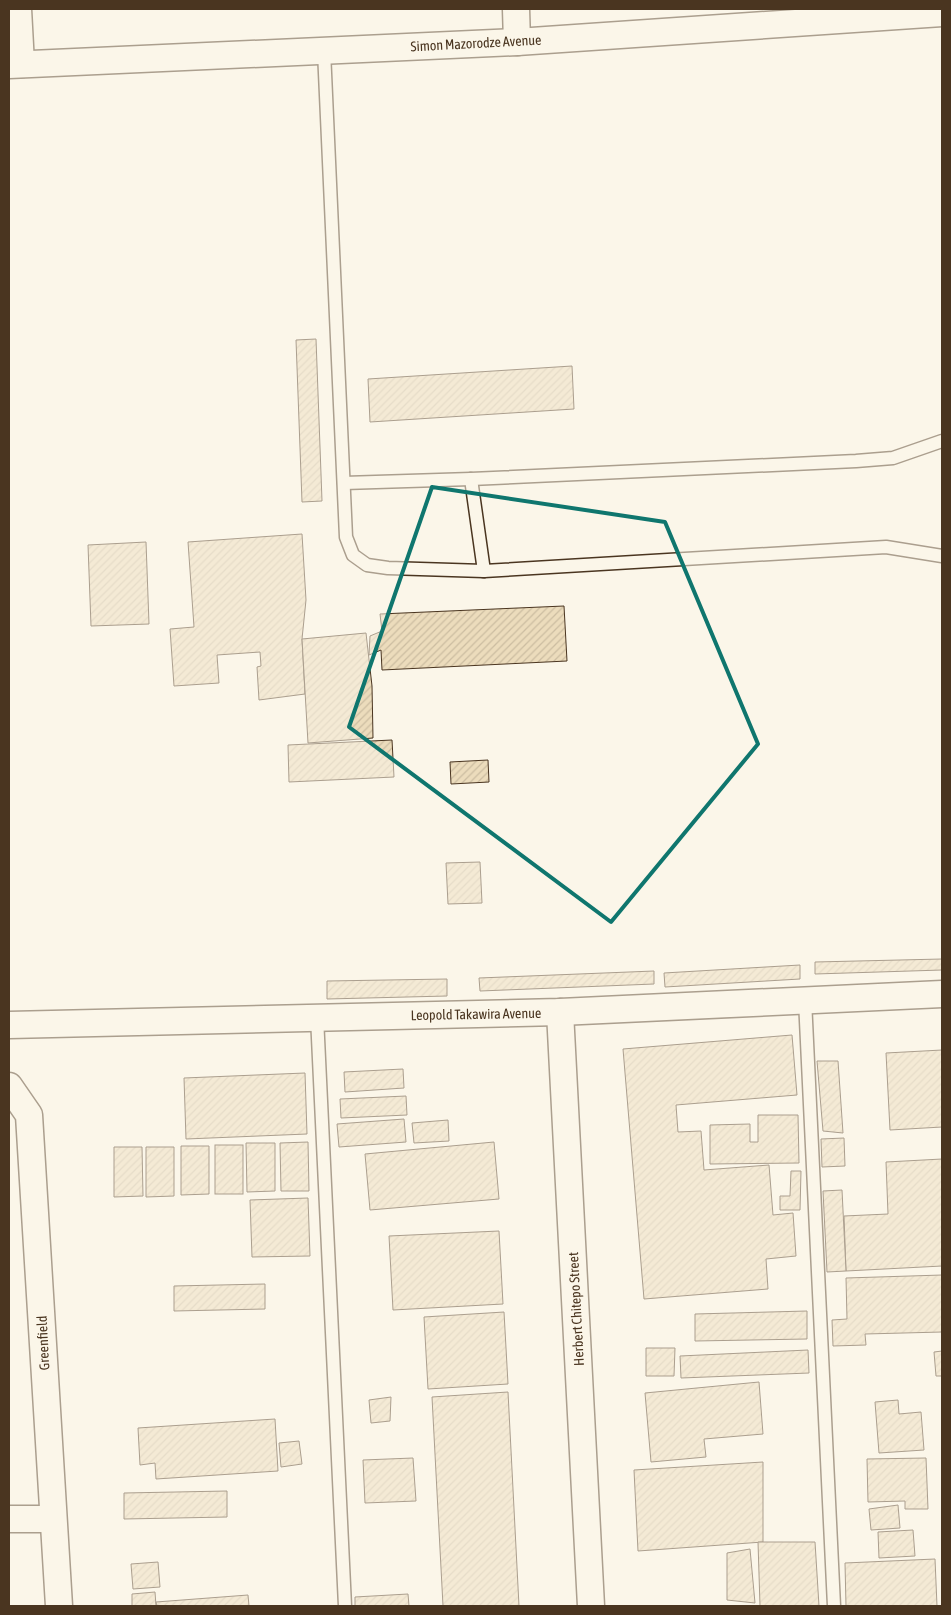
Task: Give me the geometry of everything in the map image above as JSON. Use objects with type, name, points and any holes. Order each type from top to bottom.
[{"type":"street","points":[[15,64],[18,9]]},
{"type":"street","points":[[516,9],[517,42]]},
{"type":"street","name":"Simon Mazorodze Avenue","points":[[15,64],[517,42],[942,13]]},
{"type":"street","name":"Leopold Takawira Avenue","points":[[9,1025],[560,1012],[942,994]]},
{"type":"street","name":"Herbert Chitepo Street","points":[[560,1012],[591,1606]]},
{"type":"street","name":"Greenfield","points":[[9,1086],[29,1114],[59,1606]]},
{"type":"street","points":[[9,1519],[53,1519]]},
{"type":"lane","points":[[324,51],[346,537],[353,555],[360,562],[388,568],[484,571],[886,547],[942,556]]},
{"type":"lane","points":[[344,483],[866,461],[893,458],[942,441]]},
{"type":"lane","points":[[472,479],[484,571]]},
{"type":"lane","points":[[804,1000],[834,1606]]},
{"type":"lane","points":[[317,1017],[345,1606]]},
{"type":"highlighted area","points":[[432,487],[665,522],[758,744],[611,922],[349,727]]},
{"type":"building","points":[[316,339],[322,501],[302,502],[296,340]]},
{"type":"building","points":[[572,366],[574,409],[370,422],[368,379]]},
{"type":"building","points":[[302,534],[306,600],[302,639],[305,694],[259,700],[257,667],[261,666],[260,652],[217,655],[219,683],[174,686],[170,629],[194,627],[188,542]]},
{"type":"building","points":[[146,542],[149,624],[91,626],[88,545]]},
{"type":"building","points":[[564,606],[567,661],[382,670],[381,650],[369,655],[370,636],[382,631],[380,614]]},
{"type":"building","points":[[366,633],[372,686],[373,738],[308,743],[302,639]]},
{"type":"building","points":[[392,740],[394,777],[289,782],[288,745]]},
{"type":"building","points":[[488,760],[489,782],[451,784],[450,762]]},
{"type":"building","points":[[480,862],[482,903],[448,904],[446,863]]},
{"type":"building","points":[[942,959],[942,970],[815,974],[815,962]]},
{"type":"building","points":[[800,965],[800,979],[665,987],[664,973]]},
{"type":"building","points":[[654,971],[654,984],[480,991],[479,978]]},
{"type":"building","points":[[447,979],[447,996],[327,999],[327,981]]},
{"type":"building","points":[[792,1035],[797,1095],[676,1105],[678,1132],[701,1131],[704,1170],[769,1165],[773,1215],[793,1213],[796,1256],[766,1259],[768,1289],[644,1299],[623,1049]]},
{"type":"building","points":[[942,1050],[942,1127],[890,1130],[886,1053]]},
{"type":"building","points":[[817,1061],[838,1061],[843,1133],[823,1131]]},
{"type":"building","points":[[403,1069],[404,1088],[345,1092],[344,1072]]},
{"type":"building","points":[[305,1073],[307,1134],[186,1139],[184,1078]]},
{"type":"building","points":[[406,1096],[407,1115],[341,1118],[340,1099]]},
{"type":"building","points":[[758,1115],[798,1115],[799,1163],[710,1164],[710,1125],[750,1124],[750,1142],[758,1142]]},
{"type":"building","points":[[404,1119],[406,1142],[339,1147],[337,1124]]},
{"type":"building","points":[[448,1120],[449,1141],[414,1143],[412,1123]]},
{"type":"building","points":[[844,1138],[845,1166],[822,1167],[821,1139]]},
{"type":"building","points":[[308,1142],[309,1191],[281,1191],[280,1143]]},
{"type":"building","points":[[494,1142],[499,1199],[370,1210],[365,1154]]},
{"type":"building","points":[[246,1143],[275,1143],[275,1191],[247,1192]]},
{"type":"building","points":[[215,1145],[243,1145],[243,1194],[215,1194]]},
{"type":"building","points":[[181,1146],[209,1146],[209,1194],[181,1195]]},
{"type":"building","points":[[114,1147],[142,1147],[143,1196],[114,1197]]},
{"type":"building","points":[[146,1147],[174,1147],[174,1196],[146,1197]]},
{"type":"building","points":[[942,1159],[942,1266],[846,1271],[844,1216],[888,1214],[886,1162]]},
{"type":"building","points":[[791,1171],[801,1171],[800,1210],[780,1210],[780,1196],[790,1196]]},
{"type":"building","points":[[842,1190],[846,1271],[827,1272],[823,1191]]},
{"type":"building","points":[[308,1198],[310,1256],[252,1257],[250,1200]]},
{"type":"building","points":[[499,1231],[503,1304],[393,1310],[389,1236]]},
{"type":"building","points":[[942,1275],[942,1332],[865,1334],[866,1345],[833,1346],[832,1320],[847,1319],[846,1278]]},
{"type":"building","points":[[265,1284],[265,1309],[174,1311],[174,1286]]},
{"type":"building","points":[[807,1311],[807,1339],[695,1341],[695,1314]]},
{"type":"building","points":[[504,1312],[508,1384],[428,1389],[424,1317]]},
{"type":"building","points":[[646,1348],[675,1348],[674,1376],[646,1376]]},
{"type":"building","points":[[808,1350],[809,1373],[681,1378],[680,1356]]},
{"type":"building","points":[[942,1351],[942,1376],[936,1376],[934,1352]]},
{"type":"building","points":[[759,1382],[763,1434],[704,1439],[706,1457],[651,1462],[645,1393]]},
{"type":"building","points":[[508,1392],[519,1606],[443,1606],[432,1397]]},
{"type":"building","points":[[391,1397],[390,1421],[371,1423],[369,1400]]},
{"type":"building","points":[[898,1400],[899,1414],[921,1412],[924,1450],[879,1453],[875,1402]]},
{"type":"building","points":[[275,1419],[278,1471],[156,1479],[155,1463],[140,1465],[138,1428]]},
{"type":"building","points":[[299,1441],[302,1464],[281,1467],[279,1443]]},
{"type":"building","points":[[413,1458],[416,1501],[365,1503],[363,1460]]},
{"type":"building","points":[[926,1458],[928,1509],[905,1509],[905,1501],[868,1502],[867,1459]]},
{"type":"building","points":[[763,1462],[763,1542],[638,1551],[634,1470]]},
{"type":"building","points":[[227,1491],[227,1517],[124,1519],[124,1493]]},
{"type":"building","points":[[898,1505],[900,1528],[871,1530],[869,1509]]},
{"type":"building","points":[[913,1530],[915,1556],[879,1558],[878,1532]]},
{"type":"building","points":[[758,1542],[815,1542],[819,1606],[760,1606]]},
{"type":"building","points":[[750,1549],[755,1603],[727,1600],[727,1553]]},
{"type":"building","points":[[935,1559],[937,1606],[846,1606],[845,1563]]},
{"type":"building","points":[[158,1562],[160,1587],[133,1589],[131,1564]]},
{"type":"building","points":[[155,1592],[156,1606],[132,1606],[132,1594]]},
{"type":"building","points":[[408,1594],[409,1606],[355,1606],[355,1597]]},
{"type":"building","points":[[248,1595],[249,1606],[157,1606],[156,1602]]}]
